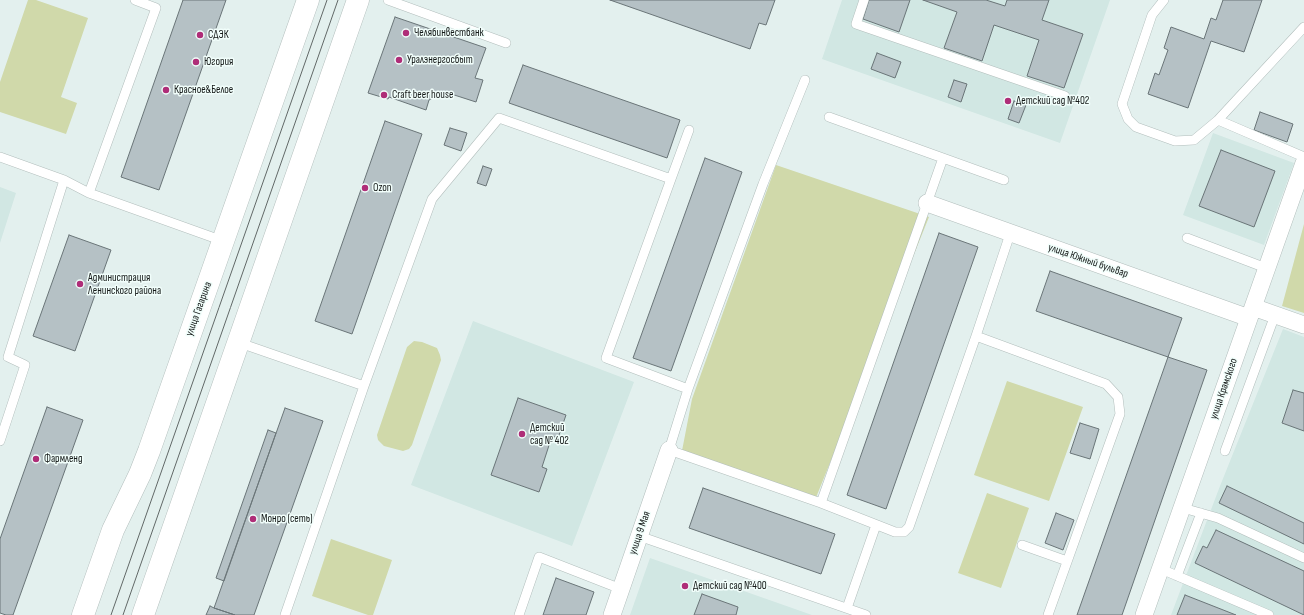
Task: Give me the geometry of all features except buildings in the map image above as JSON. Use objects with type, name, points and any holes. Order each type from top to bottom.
[{"type":"main road","name":"улица Гагарина","points":[[83,615],[113,530],[142,468],[308,0]]},
{"type":"main road","points":[[143,615],[358,0]]},
{"type":"street","name":"улица Крамского","points":[[1144,615],[1304,163]]},
{"type":"street","name":"улица Южный бульвар","points":[[927,204],[1010,234],[1251,312],[1275,315],[1304,325]]},
{"type":"street","name":"улица 9 Мая","points":[[612,615],[669,450]]},
{"type":"lane","points":[[89,193],[156,8],[135,0]]},
{"type":"lane","points":[[388,0],[506,43]]},
{"type":"lane","points":[[864,0],[856,24],[1065,96]]},
{"type":"lane","points":[[1164,0],[1152,15],[1122,104],[1128,119],[1136,127],[1174,141],[1194,140],[1218,120],[1304,27]]},
{"type":"lane","points":[[805,80],[763,184],[688,389],[669,450],[821,503],[895,532],[904,532],[909,527],[1010,234]]},
{"type":"lane","points":[[829,117],[1004,180]]},
{"type":"lane","points":[[285,615],[364,386],[432,199],[499,118],[671,179]]},
{"type":"lane","points":[[1218,120],[1304,157]]},
{"type":"lane","points":[[688,389],[606,358],[689,130]]},
{"type":"lane","points":[[0,157],[64,180],[89,193],[223,241]]},
{"type":"lane","points":[[821,503],[942,158]]},
{"type":"lane","points":[[0,441],[4,414],[25,365],[4,356],[64,180]]},
{"type":"lane","points":[[1187,238],[1266,268]]},
{"type":"lane","points":[[1225,451],[1275,315]]},
{"type":"lane","points":[[976,336],[1106,384],[1118,397],[1120,414],[1048,615]]},
{"type":"lane","points":[[238,342],[364,386]]},
{"type":"lane","points":[[1183,508],[1218,518],[1304,558]]},
{"type":"lane","points":[[1177,576],[1202,513]]},
{"type":"lane","points":[[847,608],[876,525]]},
{"type":"lane","points":[[639,536],[866,615]]},
{"type":"lane","points":[[1022,545],[1067,561]]},
{"type":"lane","points":[[519,615],[539,557],[621,588]]},
{"type":"lane","points":[[1161,569],[1269,615]]},
{"type":"shaded area","name":"Детский сад №402","points":[[842,0],[1110,0],[1060,143],[822,59]]},
{"type":"shaded area","points":[[1213,133],[1294,163],[1264,245],[1183,215]]},
{"type":"shaded area","points":[[0,187],[16,193],[0,243]]},
{"type":"shaded area","name":"Детский сад № 402","points":[[473,321],[634,382],[572,546],[411,485]]},
{"type":"shaded area","points":[[1283,329],[1304,337],[1304,615],[1171,615],[1220,486]]},
{"type":"shaded area","name":"Детский сад №400","points":[[650,558],[812,615],[630,615]]},
{"type":"green space","points":[[28,0],[36,0],[88,18],[61,97],[77,103],[66,134],[0,112],[0,82]]},
{"type":"green space","points":[[776,165],[929,217],[813,505],[681,456],[692,399]]},
{"type":"green space","points":[[1304,224],[1304,313],[1282,306]]},
{"type":"green space","points":[[414,341],[422,342],[437,348],[441,360],[412,445],[409,449],[403,451],[384,446],[378,440],[377,435],[407,347]]},
{"type":"green space","points":[[1007,381],[1083,407],[1049,501],[974,475]]},
{"type":"green space","points":[[987,493],[1029,508],[1001,588],[958,573]]},
{"type":"green space","points":[[331,539],[392,560],[373,615],[368,615],[312,596]]},
{"type":"tram line","points":[[111,615],[327,0]]},
{"type":"tram line","points":[[123,615],[338,0]]},
{"type":"place","name":"Челябинвестбанк","points":[[406,33]]},
{"type":"place","name":"СДЭК","points":[[200,35]]},
{"type":"place","name":"Уралэнергосбыт","points":[[399,60]]},
{"type":"place","name":"Югория","points":[[196,62]]},
{"type":"place","name":"Красное&Белое","points":[[166,90]]},
{"type":"place","name":"Craft beer house","points":[[384,95]]},
{"type":"place","name":"Детский сад №402","points":[[1008,101]]},
{"type":"place","name":"Ozon","points":[[365,188]]},
{"type":"place","name":"Администрация Ленинского района","points":[[80,284]]},
{"type":"place","name":"Детский сад № 402","points":[[522,434]]},
{"type":"place","name":"Фармленд","points":[[36,459]]},
{"type":"place","name":"Монро (сеть)","points":[[253,519]]},
{"type":"place","name":"Детский сад №400","points":[[685,586]]}]
